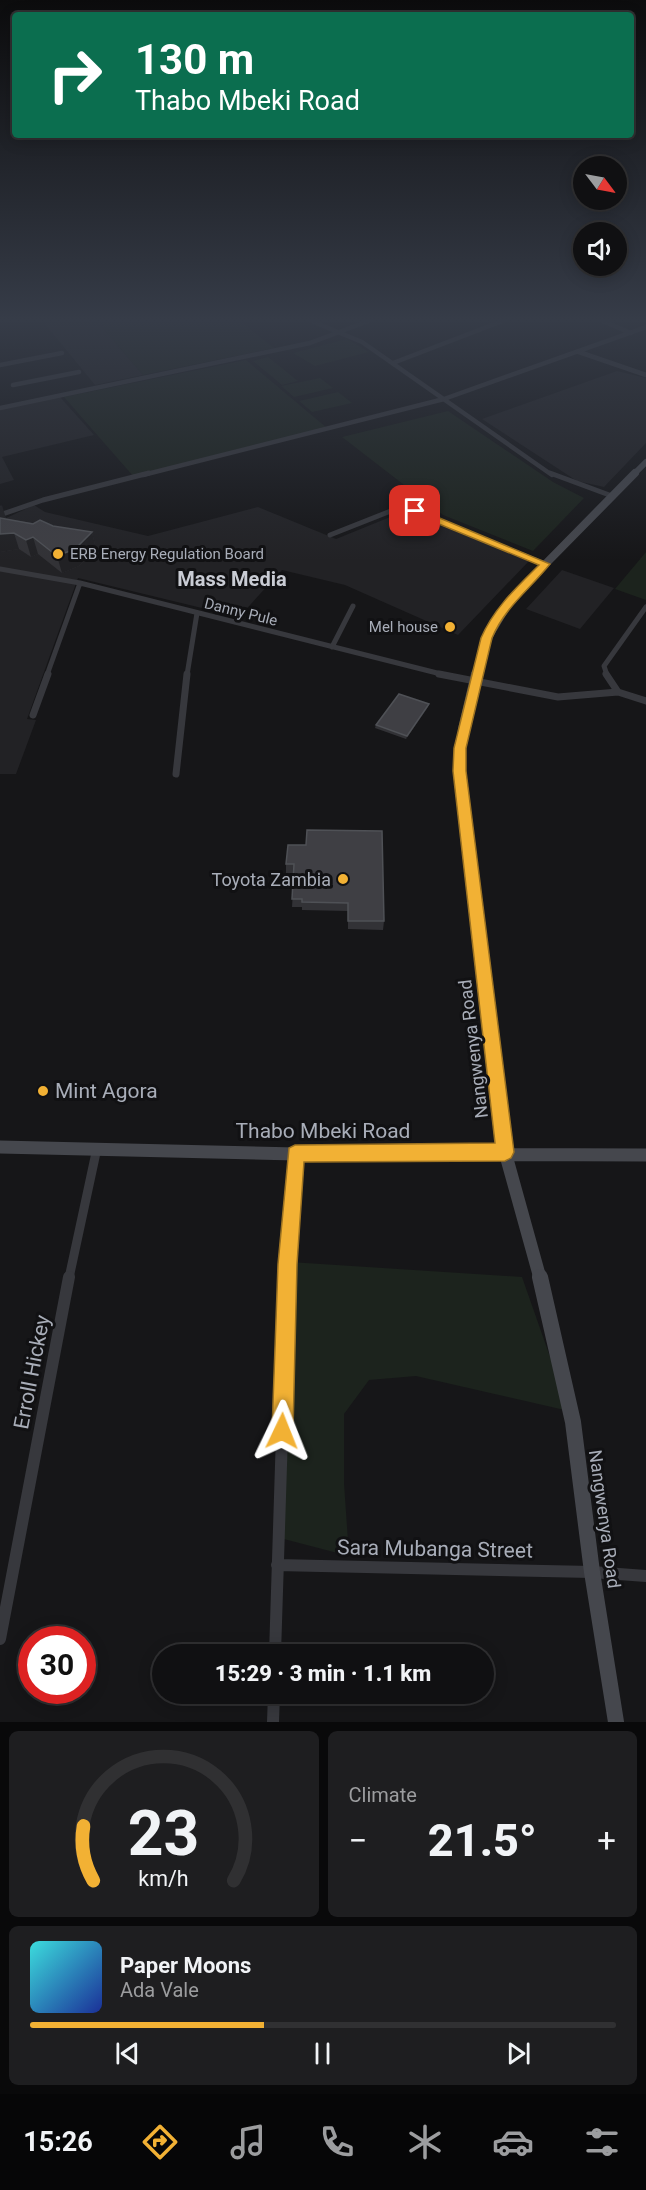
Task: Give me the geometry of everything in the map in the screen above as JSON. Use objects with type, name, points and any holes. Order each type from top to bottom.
[{"type":"main road","name":"Nangwenya Road","points":[[616,1722],[592,1572],[573,1422],[531,1238],[505,1152],[459,771],[464,728],[492,625],[511,599],[646,462]]},
{"type":"main road","name":"Thabo Mbeki Road","points":[[0,1147],[97,1147],[295,1154],[505,1152],[646,1155]]},
{"type":"street","points":[[0,408],[37,400]]},
{"type":"street","points":[[0,515],[43,500],[439,400]]},
{"type":"street","points":[[446,400],[555,477],[612,496]]},
{"type":"street","points":[[330,534],[401,507],[546,564]]},
{"type":"street","name":"Danny Pule","points":[[0,570],[80,583],[475,682],[558,697],[618,692]]},
{"type":"street","points":[[33,715],[80,583]]},
{"type":"street","points":[[332,647],[353,606]]},
{"type":"street","points":[[646,607],[604,666],[605,672],[618,692],[646,701]]},
{"type":"street","points":[[176,774],[181,714],[197,613]]},
{"type":"street","name":"Erroll Hickey","points":[[0,1639],[75,1246],[97,1147]]},
{"type":"street","points":[[275,1644],[287,1264],[295,1154]]},
{"type":"street","name":"Sara Mubanga Street","points":[[278,1565],[592,1572],[646,1576]]},
{"type":"street","points":[[273,1722],[274,1704]]},
{"type":"shaded area","points":[[43,400],[63,400],[94,435],[2,457],[14,480],[0,484],[0,409]]},
{"type":"shaded area","points":[[67,400],[294,400],[327,428],[133,476]]},
{"type":"shaded area","points":[[349,400],[352,403],[312,412],[299,401]]},
{"type":"shaded area","points":[[534,400],[646,400],[646,443],[604,487],[577,481],[482,419]]},
{"type":"shaded area","points":[[448,411],[553,482],[584,498],[533,551],[443,515],[342,437]]},
{"type":"shaded area","points":[[34,505],[45,512],[148,536],[258,507],[336,539],[405,511],[529,561],[458,635],[345,585],[282,570],[239,617],[78,578],[27,719],[36,720],[16,774],[0,774],[0,521]]},
{"type":"shaded area","points":[[646,552],[646,600],[615,589]]},
{"type":"shaded area","points":[[562,570],[614,588],[580,629],[526,609]]},
{"type":"shaded area","points":[[290,1262],[522,1277],[569,1411],[416,1376],[369,1380],[344,1414],[344,1483],[349,1556],[280,1538]]},
{"type":"building","points":[[0,518],[33,524],[40,520],[53,526],[92,532],[75,549],[57,556],[33,537],[26,540],[14,533],[0,534]]},
{"type":"building","points":[[399,694],[429,704],[407,736],[376,725]]},
{"type":"building","name":"Toyota Zambia","points":[[307,830],[382,831],[384,921],[348,921],[348,903],[302,902],[302,899],[292,899],[294,864],[286,864],[288,845],[306,845]]},
{"type":"place","name":"ERB Energy Regulation Board","points":[[58,554]]},
{"type":"place","name":"Mel house","points":[[450,627]]},
{"type":"place","name":"Toyota Zambia","points":[[343,879]]},
{"type":"place","name":"Mint Agora","points":[[43,1091]]},
{"type":"district","name":"Mass Media","points":[[232,579]]},
{"type":"route","points":[[282,1431],[287,1264],[295,1154],[505,1152],[459,771],[460,748],[492,625],[511,599],[546,564],[415,511]]}]
